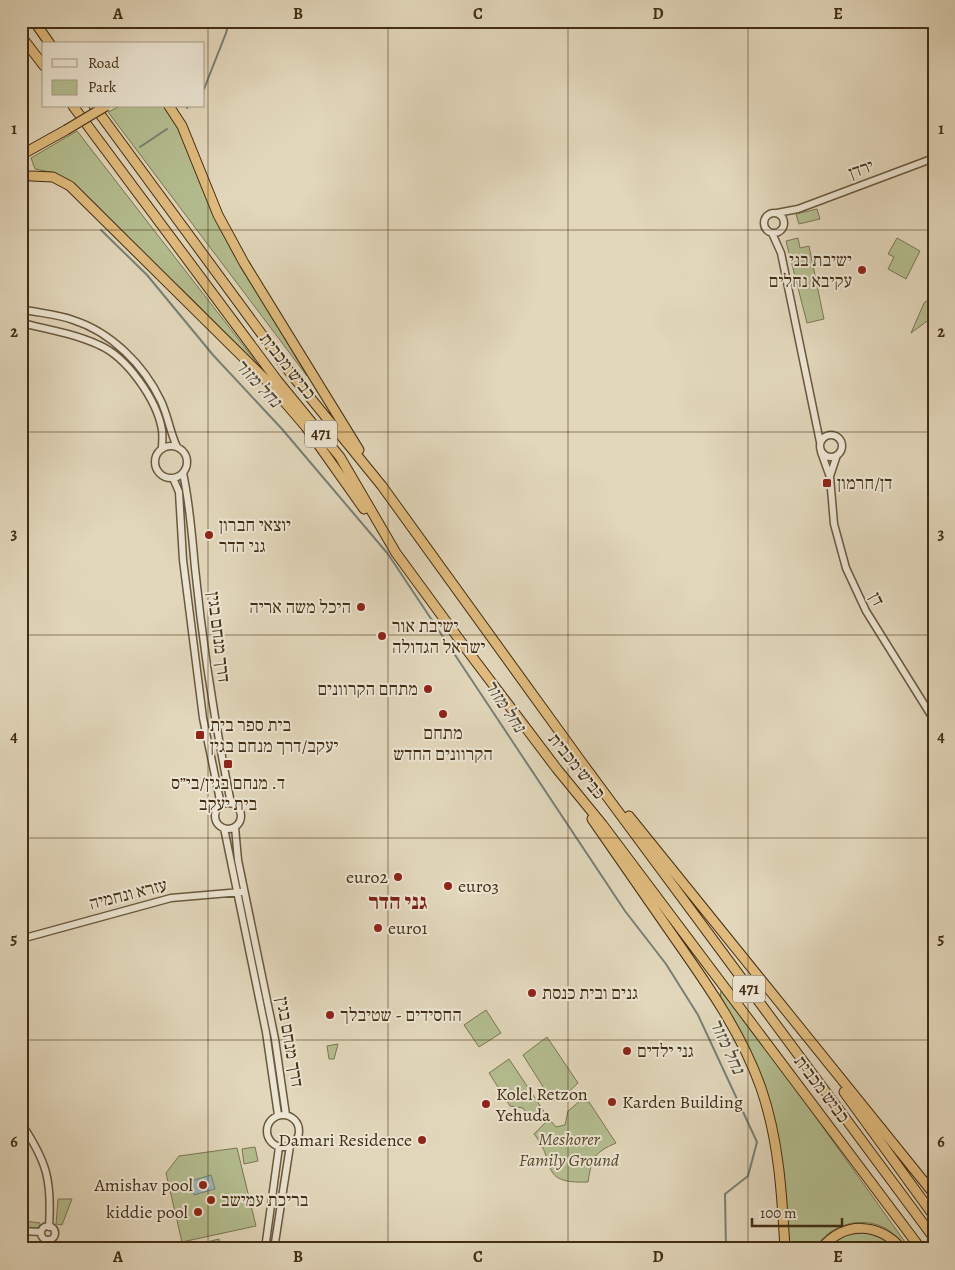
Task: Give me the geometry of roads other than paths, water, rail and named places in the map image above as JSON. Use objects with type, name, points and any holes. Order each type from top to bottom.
[{"type":"highway","points":[[34,21],[49,42]]},
{"type":"highway","points":[[21,36],[42,63]]},
{"type":"highway","name":"כביש מכבית","points":[[74,108],[271,372],[340,457],[396,554],[557,770],[602,824],[921,1249]]},
{"type":"highway","name":"כביש מכבית","points":[[95,108],[291,374],[382,486],[934,1238]]},
{"type":"highway","points":[[21,155],[103,108]]},
{"type":"highway","points":[[170,108],[177,117],[218,215],[244,263],[310,374],[382,486]]},
{"type":"highway","points":[[31,176],[53,177],[70,186],[264,378],[306,427],[396,554]]},
{"type":"highway","points":[[566,739],[934,1194]]},
{"type":"highway","points":[[557,770],[717,998],[741,1043],[761,1088],[774,1138],[781,1190],[785,1249]]},
{"type":"highway","points":[[775,996],[934,1216]]},
{"type":"highway","points":[[821,1249],[833,1236],[857,1227],[884,1233],[902,1249]]},
{"type":"street","name":"ירדן","points":[[777,213],[798,208],[934,158]]},
{"type":"street","points":[[21,178],[31,176]]},
{"type":"street","points":[[772,233],[783,227],[790,214],[798,208]]},
{"type":"street","points":[[781,253],[783,227],[782,217],[777,213],[769,215],[765,221],[766,229],[772,233],[781,253],[817,420],[821,452],[827,457],[837,455],[841,450],[841,443],[838,438],[830,435],[817,420]]},
{"type":"street","points":[[21,308],[75,320],[114,342],[138,364],[152,383],[162,403],[177,447],[187,458],[183,473],[174,478],[162,476],[156,468],[155,460],[162,449],[162,430],[154,407],[136,376],[125,364],[101,345],[21,323]]},
{"type":"street","points":[[820,442],[830,435]]},
{"type":"street","points":[[162,449],[177,447]]},
{"type":"street","name":"דן","points":[[821,452],[830,477],[834,524],[846,568],[866,612],[934,720]]},
{"type":"street","name":"דן","points":[[830,477],[837,455]]},
{"type":"street","name":"דרך מנחם בגין","points":[[183,473],[192,521],[195,569],[213,715],[231,803]]},
{"type":"street","name":"דרך מנחם בגין","points":[[174,478],[179,492],[182,560],[203,718],[221,805]]},
{"type":"street","points":[[231,803],[238,806],[241,813],[240,821],[235,827],[224,828],[219,825],[215,817],[217,808],[231,803]]},
{"type":"street","name":"דרך מנחם בגין","points":[[235,827],[245,892],[275,1039],[286,1115]]},
{"type":"street","name":"דרך מנחם בגין","points":[[224,828],[266,1032],[278,1115]]},
{"type":"street","name":"עזרא ונחמיה","points":[[21,939],[171,898],[245,892]]},
{"type":"street","points":[[274,1249],[290,1146],[298,1138],[300,1131],[296,1121],[286,1115],[278,1115],[269,1123],[267,1132],[270,1141],[279,1147],[290,1146]]},
{"type":"street","points":[[21,1123],[40,1153],[48,1175],[49,1226],[54,1233],[52,1238],[47,1240]]},
{"type":"street","points":[[264,1249],[279,1147]]},
{"type":"street","points":[[47,1240],[42,1238],[41,1232],[44,1227],[49,1226]]},
{"type":"street","points":[[21,1231],[41,1232]]},
{"type":"street","points":[[47,1240],[47,1249]]},
{"type":"water","name":"Amishav pool","points":[[211,1175],[215,1189],[194,1195],[191,1181]]},
{"type":"waterway","name":"נחל מזור","points":[[205,86],[229,21]]},
{"type":"waterway","name":"נחל מזור","points":[[140,147],[167,129]]},
{"type":"waterway","name":"נחל מזור","points":[[101,230],[147,275],[213,355],[282,429],[388,554],[625,911],[666,964],[698,1015],[757,1142],[748,1176],[725,1194],[726,1249]]},
{"type":"place","name":"ישיבת בני עקיבא נחלים","points":[[862,270]]},
{"type":"place","name":"דן/חרמון","points":[[827,483]]},
{"type":"place","name":"יוצאי חברון גני הדר","points":[[209,535]]},
{"type":"place","name":"היכל משה אריה","points":[[361,607]]},
{"type":"place","name":"ישיבת אור ישראל הגדולה","points":[[382,636]]},
{"type":"place","name":"מתחם הקרוונים","points":[[428,689]]},
{"type":"place","name":"מתחם הקרוונים החדש","points":[[443,714]]},
{"type":"place","name":"בית ספר בית יעקב/דרך מנחם בגין","points":[[200,735]]},
{"type":"place","name":"ד. מנחם בגין/בי״ס בית יעקב","points":[[228,764]]},
{"type":"place","name":"euro2","points":[[398,877]]},
{"type":"place","name":"euro3","points":[[448,886]]},
{"type":"place","name":"euro1","points":[[378,928]]},
{"type":"place","name":"גנים ובית כנסת","points":[[532,993]]},
{"type":"place","name":"החסידים - שטיבלך","points":[[330,1015]]},
{"type":"place","name":"גני ילדים","points":[[627,1051]]},
{"type":"place","name":"Karden Building","points":[[612,1102]]},
{"type":"place","name":"Kolel Retzon Yehuda","points":[[486,1104]]},
{"type":"place","name":"Damari Residence","points":[[422,1140]]},
{"type":"place","name":"Amishav pool","points":[[203,1185]]},
{"type":"place","name":"בריכת עמישב","points":[[211,1200]]},
{"type":"place","name":"kiddie pool","points":[[198,1212]]},
{"type":"district","name":"גני הדר","points":[[398,902]]},
{"type":"park label","name":"Meshorer Family Ground","points":[[569,1149]]}]
